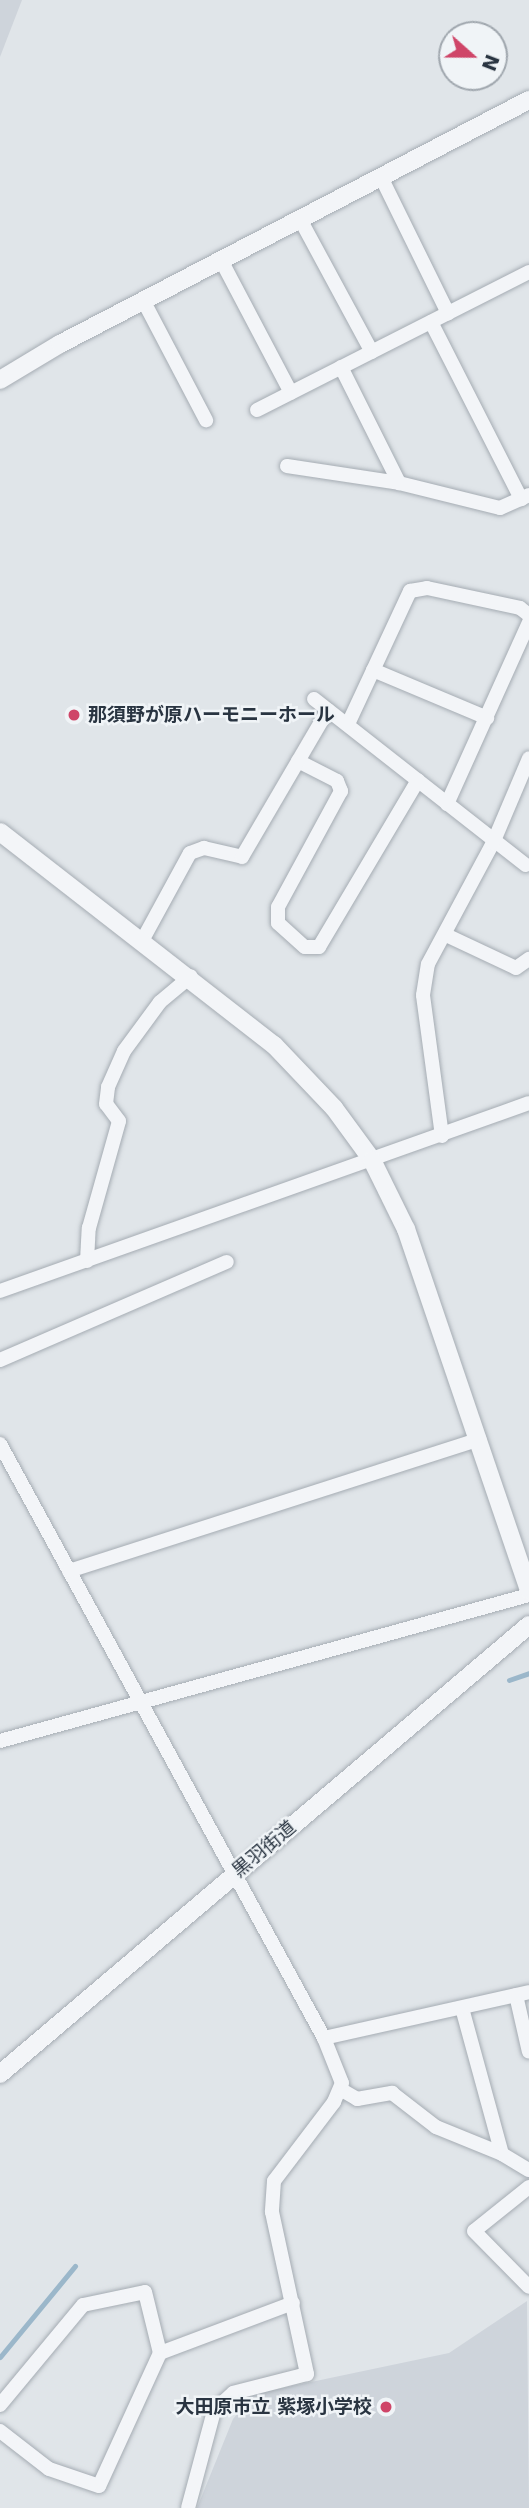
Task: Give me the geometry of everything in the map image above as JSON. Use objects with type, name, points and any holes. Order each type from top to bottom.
[{"type":"street","points":[[0,380],[143,300],[528,103]]},
{"type":"street","points":[[382,177],[449,313]]},
{"type":"street","points":[[300,219],[372,352]]},
{"type":"street","points":[[221,260],[291,393]]},
{"type":"street","points":[[257,410],[529,272]]},
{"type":"street","points":[[143,300],[206,420]]},
{"type":"street","points":[[287,467],[399,483],[500,508],[525,497],[431,322]]},
{"type":"street","points":[[341,368],[399,483]]},
{"type":"street","points":[[348,724],[410,591],[427,588],[520,608],[529,615]]},
{"type":"street","points":[[447,804],[529,622]]},
{"type":"street","points":[[373,670],[487,718]]},
{"type":"street","points":[[314,699],[493,843],[528,864]]},
{"type":"street","points":[[142,941],[190,853],[204,848],[242,857],[328,710]]},
{"type":"street","points":[[442,1136],[423,995],[428,964],[446,935],[493,843],[529,758]]},
{"type":"street","points":[[298,761],[337,781],[341,790],[278,907],[278,923],[305,947],[319,947],[418,780]]},
{"type":"street","points":[[0,832],[191,976],[307,1077],[372,1160],[406,1230],[529,1593],[0,1741]]},
{"type":"street","points":[[446,935],[516,968],[529,959]]},
{"type":"street","points":[[88,1261],[89,1228],[119,1121],[106,1104],[108,1087],[124,1051],[160,1002],[191,976]]},
{"type":"street","points":[[0,1291],[529,1103]]},
{"type":"street","points":[[0,1360],[227,1262]]},
{"type":"street","points":[[69,1571],[479,1439]]},
{"type":"street","points":[[0,1444],[324,2038],[342,2082],[340,2089],[274,2181],[272,2212],[307,2374],[233,2393],[214,2411],[188,2508]]},
{"type":"street","name":"黒羽街道","points":[[0,2074],[529,1625]]},
{"type":"street","points":[[324,2038],[523,1994],[529,2052]]},
{"type":"street","points":[[462,2008],[502,2154]]},
{"type":"street","points":[[340,2089],[357,2099],[392,2093],[436,2127],[502,2154],[529,2170]]},
{"type":"street","points":[[529,2187],[474,2231],[529,2287]]},
{"type":"street","points":[[0,2405],[83,2305],[145,2291],[160,2353],[99,2486],[49,2469],[0,2431]]},
{"type":"street","points":[[160,2353],[293,2303]]},
{"type":"shaded area","points":[[0,0],[22,0],[0,57]]},
{"type":"shaded area","name":"大田原市立 紫塚小学校","points":[[527,2301],[529,2508],[197,2508],[233,2419],[254,2394],[449,2353]]},
{"type":"waterway","points":[[509,1680],[529,1673]]},
{"type":"waterway","points":[[0,2357],[75,2266]]},
{"type":"place","name":"那須野が原ハーモニーホール","points":[[74,715]]},
{"type":"place","name":"大田原市立 紫塚小学校","points":[[386,2407]]}]
